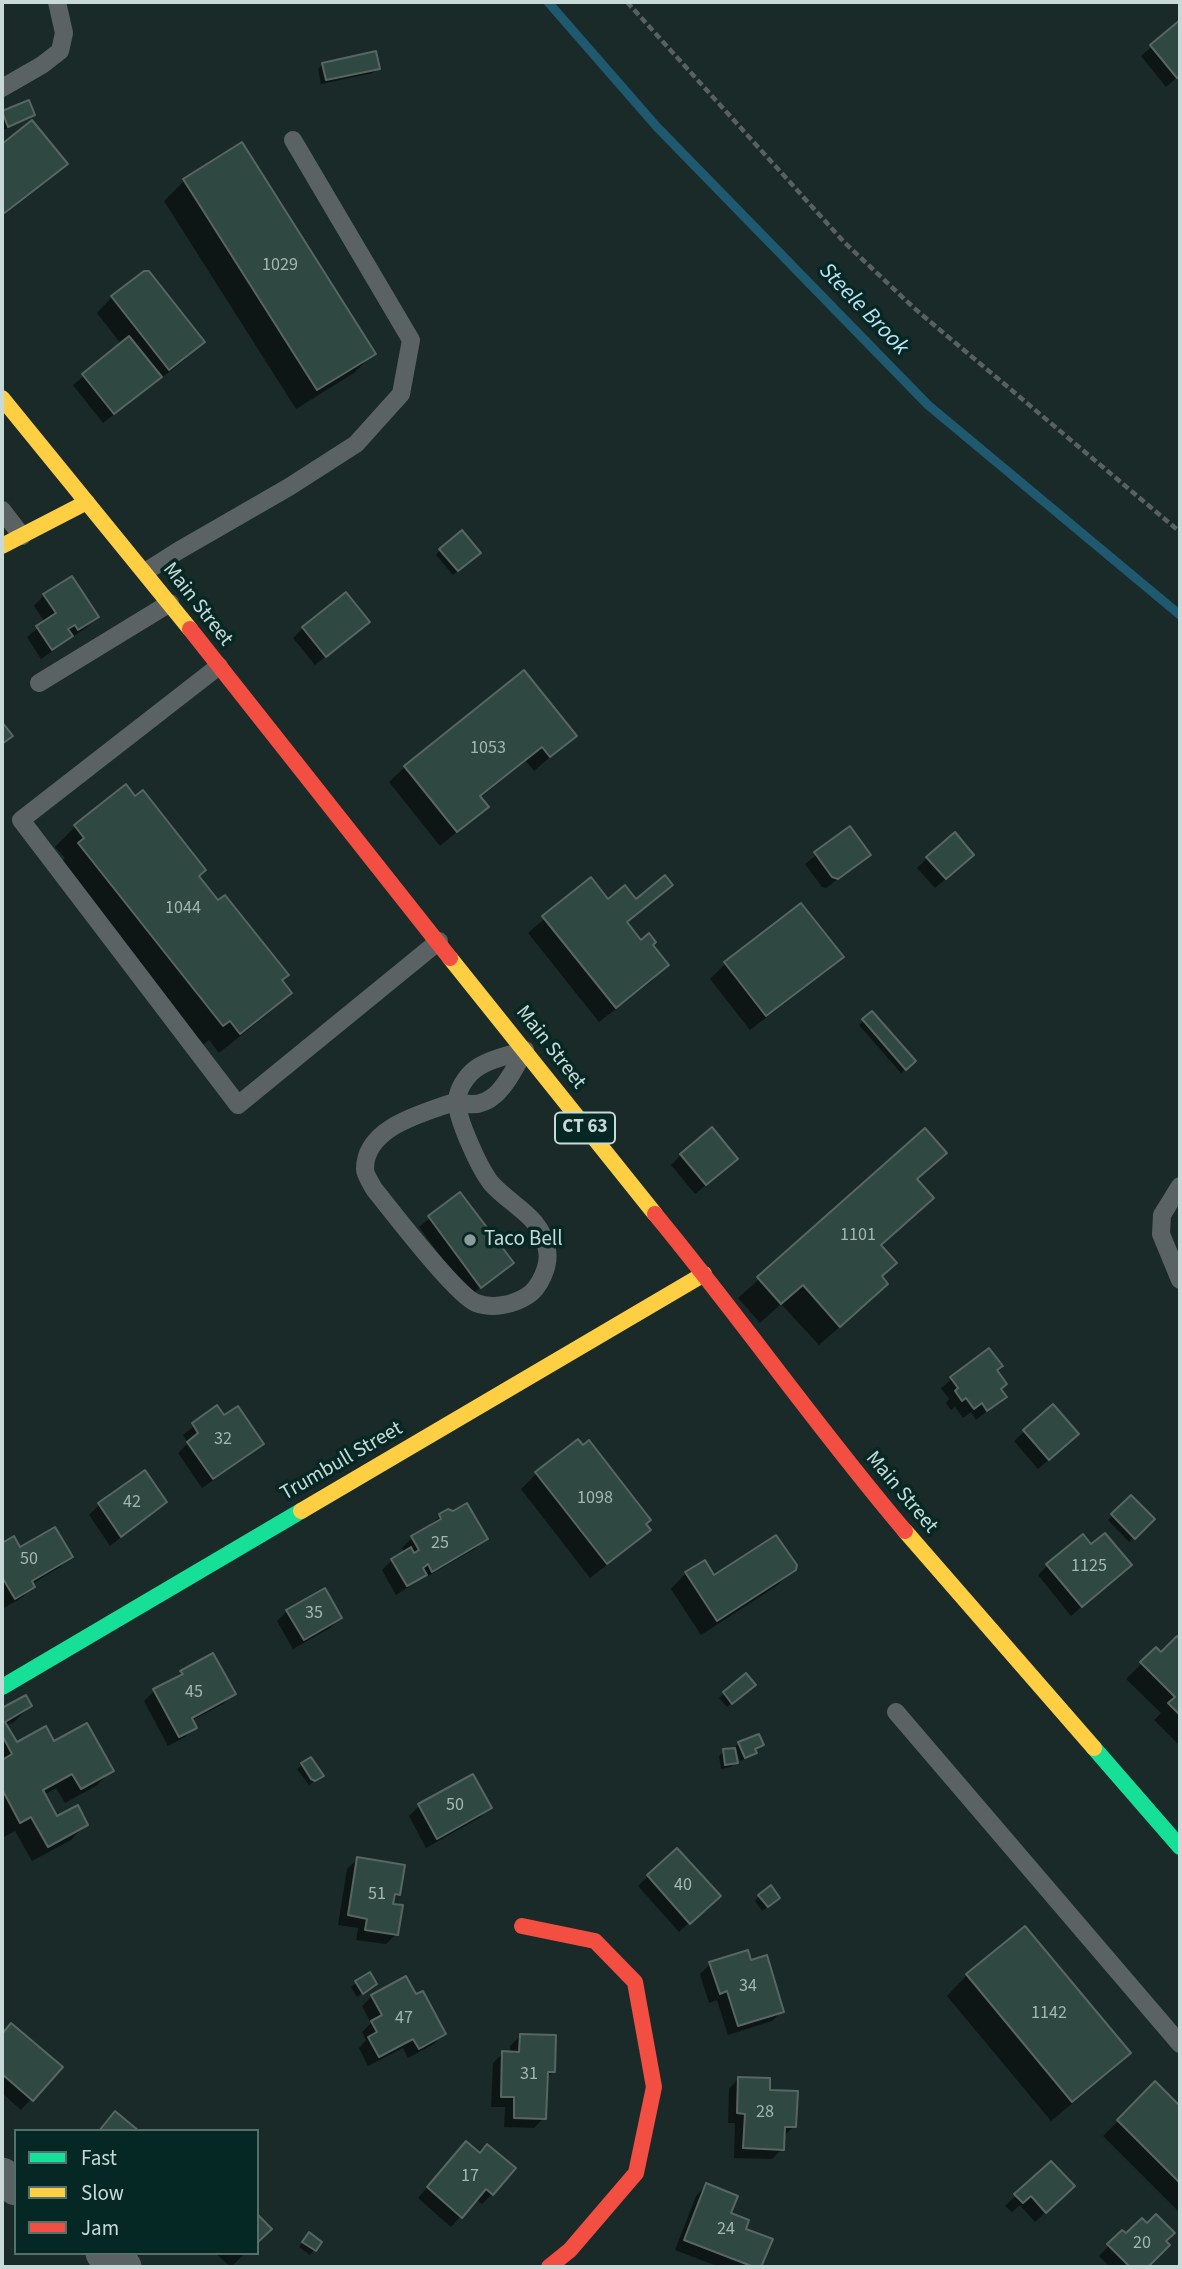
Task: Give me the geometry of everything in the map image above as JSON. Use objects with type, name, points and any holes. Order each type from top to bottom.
[{"type":"main road","name":"Main Street","points":[[2,398],[170,603],[439,941],[612,1163],[704,1275],[822,1431],[903,1529],[1180,1847]]},
{"type":"main road","points":[[2,546],[87,502]]},
{"type":"main road","name":"Trumbull Street","points":[[2,1687],[704,1275]]},
{"type":"main road","points":[[522,1926],[595,1941],[635,1982],[654,2087],[636,2173],[570,2250],[549,2267]]},
{"type":"street","points":[[107,2255],[123,2267]]},
{"type":"lane","points":[[2,88],[42,65],[60,51],[64,33],[57,2]]},
{"type":"lane","points":[[145,572],[356,444],[401,394],[411,340],[293,140]]},
{"type":"lane","points":[[2,510],[22,536]]},
{"type":"lane","points":[[39,683],[170,603]]},
{"type":"lane","points":[[219,666],[21,820],[238,1105],[439,941]]},
{"type":"lane","points":[[525,1050],[480,1066],[463,1083],[457,1101],[477,1161],[499,1191],[516,1207],[530,1214],[547,1250],[540,1284],[529,1295],[511,1304],[487,1306],[474,1302],[419,1244],[374,1189],[365,1171],[369,1148],[384,1133],[415,1116],[457,1101],[468,1106],[481,1105],[500,1092],[525,1050]]},
{"type":"lane","points":[[1180,1186],[1162,1215],[1161,1234],[1180,1280]]},
{"type":"lane","points":[[896,1712],[1180,2044]]},
{"type":"path","points":[[627,2],[844,242],[914,308],[1180,532]]},
{"type":"building","points":[[1180,20],[1180,75],[1177,78],[1150,45]]},
{"type":"building","points":[[376,51],[380,69],[326,80],[322,63]]},
{"type":"building","points":[[29,100],[35,115],[8,127],[2,111]]},
{"type":"building","points":[[32,120],[68,164],[2,215],[2,144]]},
{"type":"building","points":[[242,142],[376,354],[317,390],[183,179]]},
{"type":"building","points":[[144,271],[149,271],[205,342],[169,370],[111,296]]},
{"type":"building","points":[[129,336],[162,377],[114,414],[82,374]]},
{"type":"building","points":[[462,530],[481,553],[458,571],[439,549]]},
{"type":"building","points":[[72,576],[99,617],[78,630],[75,625],[68,629],[73,636],[52,650],[36,626],[56,613],[43,594]]},
{"type":"building","points":[[346,592],[370,622],[326,657],[302,627]]},
{"type":"building","points":[[524,670],[577,736],[550,757],[542,747],[480,796],[489,807],[457,832],[404,766]]},
{"type":"building","points":[[2,722],[13,736],[2,744]]},
{"type":"building","points":[[126,784],[135,796],[143,790],[206,870],[199,876],[218,900],[225,895],[289,975],[282,980],[292,993],[240,1034],[230,1021],[223,1026],[78,843],[84,838],[74,825]]},
{"type":"building","points":[[850,826],[871,855],[838,879],[832,877],[814,852]]},
{"type":"building","points":[[955,832],[974,855],[946,879],[926,857]]},
{"type":"building","points":[[665,875],[673,885],[627,922],[641,940],[649,933],[656,942],[653,945],[669,965],[616,1008],[542,916],[591,877],[608,899],[625,885],[636,899]]},
{"type":"building","points":[[801,903],[844,957],[766,1016],[724,962]]},
{"type":"building","points":[[872,1011],[916,1061],[906,1070],[862,1019]]},
{"type":"building","points":[[712,1127],[738,1159],[706,1185],[680,1154]]},
{"type":"building","points":[[925,1128],[947,1153],[917,1179],[934,1198],[881,1245],[897,1263],[882,1276],[888,1284],[840,1327],[803,1285],[781,1304],[757,1277]]},
{"type":"building","points":[[460,1192],[514,1263],[481,1288],[428,1216]]},
{"type":"building","points":[[989,1348],[1003,1366],[997,1370],[1007,1384],[1001,1389],[1007,1397],[987,1411],[982,1403],[974,1409],[966,1398],[962,1401],[955,1391],[958,1388],[950,1377]]},
{"type":"building","points":[[1053,1404],[1079,1434],[1049,1460],[1023,1430]]},
{"type":"building","points":[[217,1405],[224,1415],[238,1406],[264,1444],[213,1479],[187,1442],[198,1433],[192,1423]]},
{"type":"building","points":[[578,1439],[583,1445],[589,1440],[651,1520],[646,1524],[651,1530],[607,1564],[535,1472]]},
{"type":"building","points":[[145,1470],[167,1502],[121,1537],[98,1503]]},
{"type":"building","points":[[1131,1495],[1155,1519],[1135,1539],[1111,1514]]},
{"type":"building","points":[[467,1503],[488,1539],[432,1572],[428,1564],[423,1568],[427,1575],[407,1586],[391,1559],[411,1547],[414,1553],[419,1550],[411,1536],[441,1519],[439,1514],[448,1509],[453,1511]]},
{"type":"building","points":[[55,1527],[73,1557],[32,1581],[35,1587],[15,1599],[2,1577],[2,1543],[14,1536],[20,1547]]},
{"type":"building","points":[[1105,1533],[1132,1565],[1082,1607],[1046,1564],[1083,1534],[1091,1544]]},
{"type":"building","points":[[776,1535],[797,1565],[796,1570],[717,1621],[685,1572],[705,1560],[714,1575]]},
{"type":"building","points":[[325,1588],[342,1618],[304,1640],[286,1610]]},
{"type":"building","points":[[1177,1636],[1180,1640],[1180,1715],[1168,1703],[1175,1697],[1140,1662],[1156,1647],[1161,1652]]},
{"type":"building","points":[[213,1653],[236,1694],[192,1718],[197,1728],[179,1737],[153,1689],[183,1674],[180,1671]]},
{"type":"building","points":[[746,1673],[756,1685],[732,1704],[723,1692]]},
{"type":"building","points":[[26,1695],[32,1706],[5,1722],[17,1742],[46,1726],[54,1741],[87,1723],[114,1771],[81,1789],[72,1774],[43,1790],[57,1816],[78,1805],[88,1825],[48,1847],[31,1817],[20,1823],[2,1789],[2,1760],[12,1754],[2,1735],[2,1708]]},
{"type":"building","points":[[759,1734],[764,1745],[755,1749],[757,1753],[745,1758],[738,1742]]},
{"type":"building","points":[[735,1748],[738,1763],[725,1765],[723,1749]]},
{"type":"building","points":[[311,1757],[324,1776],[315,1781],[301,1763]]},
{"type":"building","points":[[473,1774],[492,1808],[437,1839],[418,1804]]},
{"type":"building","points":[[677,1848],[721,1896],[690,1924],[647,1875]]},
{"type":"building","points":[[357,1857],[405,1865],[400,1895],[395,1894],[393,1904],[403,1905],[398,1935],[365,1930],[367,1919],[348,1915]]},
{"type":"building","points":[[771,1885],[780,1898],[768,1907],[758,1895]]},
{"type":"building","points":[[1025,1926],[1131,2053],[1072,2102],[966,1974]]},
{"type":"building","points":[[748,1950],[751,1960],[767,1955],[784,2012],[738,2026],[727,1991],[720,1994],[709,1962]]},
{"type":"building","points":[[370,1972],[377,1984],[363,1994],[355,1981]]},
{"type":"building","points":[[406,1976],[416,1994],[423,1991],[446,2034],[419,2049],[413,2039],[379,2057],[368,2037],[377,2032],[371,2021],[382,2015],[371,1995]]},
{"type":"building","points":[[11,2023],[63,2067],[33,2101],[2,2074],[2,2034]]},
{"type":"building","points":[[520,2034],[556,2035],[555,2072],[548,2072],[546,2119],[514,2118],[514,2097],[501,2097],[502,2051],[519,2052]]},
{"type":"building","points":[[738,2077],[770,2078],[770,2090],[798,2091],[796,2127],[785,2127],[784,2150],[743,2148],[745,2114],[737,2113]]},
{"type":"building","points":[[1155,2081],[1180,2106],[1180,2183],[1117,2120]]},
{"type":"building","points":[[115,2111],[137,2129],[101,2129]]},
{"type":"building","points":[[466,2141],[480,2153],[487,2144],[516,2168],[493,2195],[486,2189],[462,2218],[427,2187]]},
{"type":"building","points":[[1051,2161],[1075,2186],[1046,2213],[1031,2196],[1023,2203],[1014,2194]]},
{"type":"building","points":[[706,2183],[738,2196],[731,2213],[749,2220],[746,2229],[773,2239],[761,2267],[754,2267],[684,2240]]},
{"type":"building","points":[[1156,2214],[1175,2233],[1166,2241],[1170,2245],[1148,2267],[1130,2267],[1107,2244],[1122,2230],[1126,2233],[1142,2218],[1147,2223]]},
{"type":"building","points":[[259,2216],[272,2229],[259,2241]]},
{"type":"building","points":[[309,2232],[322,2242],[316,2251],[302,2242]]},
{"type":"waterway","name":"Steele Brook","points":[[548,2],[657,127],[928,405],[1180,615]]},
{"type":"traffic: fast","points":[[2,1687],[301,1511]]},
{"type":"traffic: fast","points":[[1094,1748],[1180,1847]]},
{"type":"traffic: slow","points":[[2,398],[190,629]]},
{"type":"traffic: slow","points":[[2,546],[87,502]]},
{"type":"traffic: slow","points":[[450,958],[655,1214]]},
{"type":"traffic: slow","points":[[301,1511],[704,1274]]},
{"type":"traffic: slow","points":[[905,1531],[1094,1748]]},
{"type":"traffic: jam","points":[[190,629],[450,958]]},
{"type":"traffic: jam","points":[[655,1214],[905,1531]]},
{"type":"traffic: jam","points":[[522,1926],[595,1941],[635,1982],[654,2087],[636,2173],[570,2250],[549,2267]]},
{"type":"place","name":"Taco Bell","points":[[470,1240]]}]
